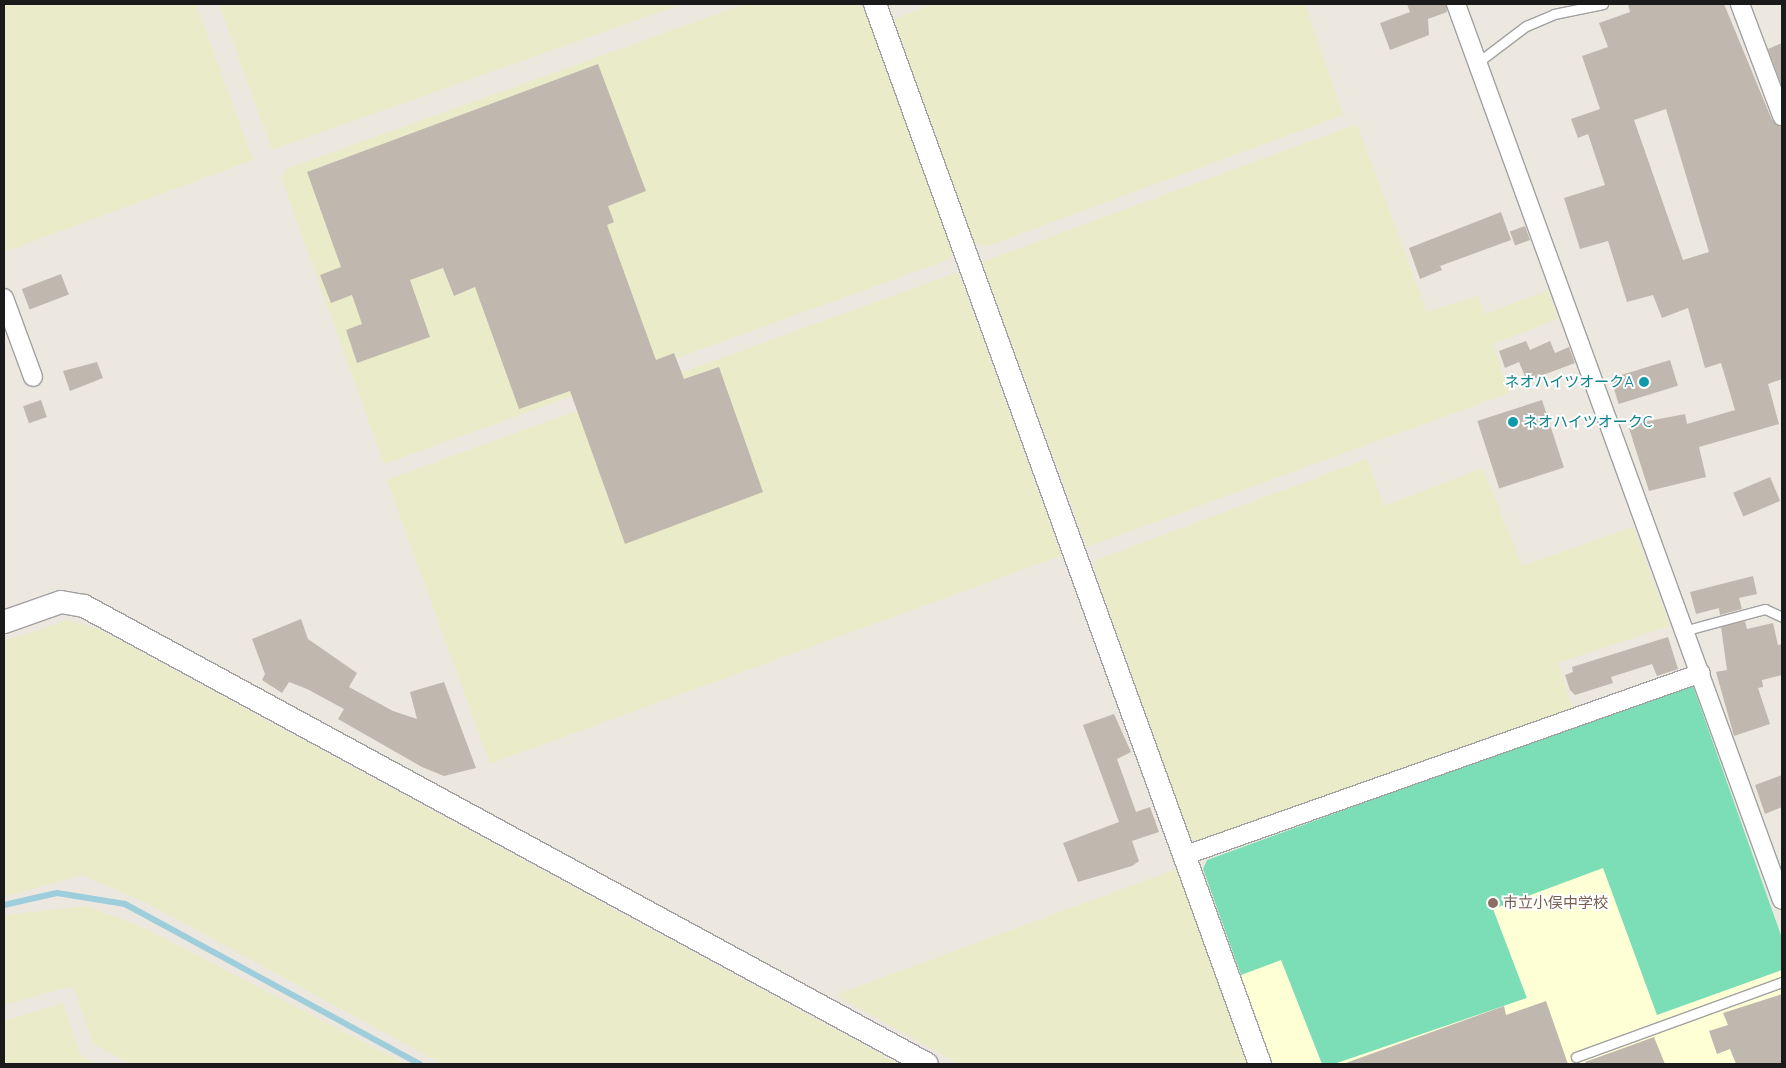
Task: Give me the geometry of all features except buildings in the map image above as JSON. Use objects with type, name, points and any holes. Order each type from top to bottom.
[{"type":"street","points":[[875,4],[1186,855],[1260,1064]]},
{"type":"street","points":[[1456,4],[1687,630],[1700,673],[1782,900]]},
{"type":"street","points":[[1740,4],[1782,116]]},
{"type":"street","points":[[4,298],[33,377]]},
{"type":"street","points":[[4,622],[61,602],[84,606],[927,1064]]},
{"type":"street","points":[[1186,855],[1700,673]]},
{"type":"lane","points":[[1477,63],[1526,26],[1554,14],[1603,4]]},
{"type":"lane","points":[[1687,630],[1765,609],[1782,617]]},
{"type":"lane","points":[[1576,1057],[1782,982]]},
{"type":"shaded area","points":[[4,4],[196,4],[253,160],[4,252]]},
{"type":"shaded area","points":[[219,4],[682,4],[272,150]]},
{"type":"shaded area","points":[[745,4],[862,4],[953,252],[948,260],[384,464],[281,177],[286,169]]},
{"type":"shaded area","points":[[934,4],[1305,4],[1343,115],[985,247],[974,241],[894,19]]},
{"type":"shaded area","points":[[1357,124],[1427,312],[1477,296],[1485,314],[1548,290],[1558,319],[1493,344],[1509,393],[1087,547],[982,262]]},
{"type":"shaded area","points":[[958,272],[1061,556],[490,764],[387,480]]},
{"type":"shaded area","points":[[1367,459],[1384,506],[1483,468],[1522,566],[1633,527],[1670,626],[1558,663],[1573,709],[1204,844],[1191,839],[1094,568],[1096,560]]},
{"type":"shaded area","points":[[68,620],[100,630],[898,1064],[442,1064],[149,904],[82,875],[4,897],[4,641]]},
{"type":"shaded area","name":"市立小俣中学校","points":[[1692,683],[1782,938],[1782,1064],[1273,1064],[1203,869],[1207,860]]},
{"type":"shaded area","points":[[1177,869],[1247,1064],[959,1064],[835,995]]},
{"type":"shaded area","points":[[87,906],[147,929],[406,1064],[131,1064],[93,1044],[73,986],[4,1005],[4,915]]},
{"type":"shaded area","points":[[63,1003],[80,1054],[98,1064],[4,1064],[4,1021]]},
{"type":"green space","name":"市立小俣中学校","points":[[1692,683],[1782,938],[1782,970],[1657,1015],[1603,868],[1493,909],[1527,998],[1334,1064],[1322,1064],[1281,960],[1241,975],[1203,869],[1207,860]]},
{"type":"waterway","points":[[4,905],[57,893],[125,904],[420,1064]]},
{"type":"place","name":"ネオハイツオークA","points":[[1644,382]]},
{"type":"place","name":"ネオハイツオークC","points":[[1513,422]]},
{"type":"place","name":"市立小俣中学校","points":[[1493,903]]}]
